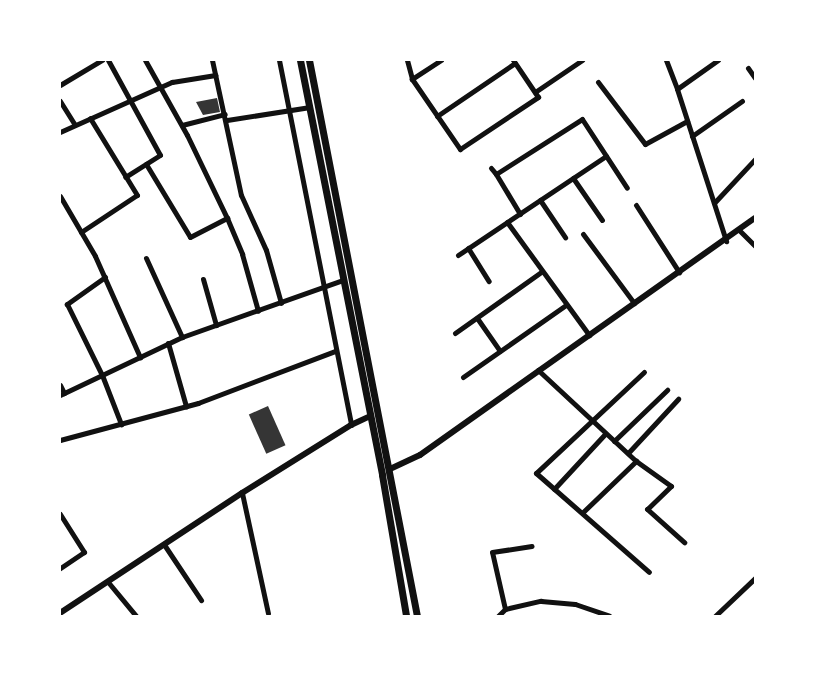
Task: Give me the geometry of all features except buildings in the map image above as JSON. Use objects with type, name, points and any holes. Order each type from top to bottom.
[{"type":"main road","points":[[300,60],[396,548],[406,616]]},
{"type":"main road","points":[[309,60],[390,468],[417,616]]},
{"type":"main road","points":[[330,211],[339,209]]},
{"type":"main road","points":[[396,548],[405,546]]},
{"type":"street","points":[[60,85],[102,60]]},
{"type":"street","points":[[108,60],[160,155],[125,176]]},
{"type":"street","points":[[145,60],[182,125],[227,218],[242,254],[258,311]]},
{"type":"street","points":[[212,60],[226,117],[230,152],[241,195],[266,250],[281,303]]},
{"type":"street","points":[[279,60],[335,351],[351,424]]},
{"type":"street","points":[[407,60],[412,79],[437,116],[460,149],[538,97],[514,61],[437,116]]},
{"type":"street","points":[[412,79],[441,60]]},
{"type":"street","points":[[535,92],[582,60]]},
{"type":"street","points":[[666,60],[726,241]]},
{"type":"street","points":[[677,89],[718,60]]},
{"type":"street","points":[[748,68],[755,78]]},
{"type":"street","points":[[60,132],[160,87],[215,75]]},
{"type":"street","points":[[598,82],[645,144],[687,120]]},
{"type":"street","points":[[60,101],[75,125]]},
{"type":"street","points":[[692,136],[742,101]]},
{"type":"street","points":[[182,125],[226,117],[310,107]]},
{"type":"street","points":[[81,232],[136,195],[90,118]]},
{"type":"street","points":[[496,174],[582,119],[627,188]]},
{"type":"street","points":[[458,255],[606,156]]},
{"type":"street","points":[[714,202],[755,158]]},
{"type":"street","points":[[146,164],[190,237],[227,218]]},
{"type":"street","points":[[491,168],[520,214]]},
{"type":"street","points":[[573,178],[602,220]]},
{"type":"street","points":[[60,196],[105,277],[140,357]]},
{"type":"street","points":[[540,200],[565,237]]},
{"type":"street","points":[[636,205],[679,272]]},
{"type":"street","points":[[390,468],[420,455],[538,370],[726,241],[755,218]]},
{"type":"street","points":[[507,222],[541,272],[589,335]]},
{"type":"street","points":[[740,231],[755,246]]},
{"type":"street","points":[[582,234],[634,303]]},
{"type":"street","points":[[468,248],[489,281]]},
{"type":"street","points":[[146,258],[182,337]]},
{"type":"street","points":[[455,333],[541,272]]},
{"type":"street","points":[[105,277],[67,304],[102,375],[121,424]]},
{"type":"street","points":[[203,279],[216,325]]},
{"type":"street","points":[[60,386],[62,394],[182,337],[343,280]]},
{"type":"street","points":[[463,377],[566,305]]},
{"type":"street","points":[[477,318],[500,351]]},
{"type":"street","points":[[168,343],[186,406]]},
{"type":"street","points":[[60,440],[186,406],[335,351]]},
{"type":"street","points":[[538,370],[605,434],[636,461],[671,486],[647,509],[684,542]]},
{"type":"street","points":[[644,372],[536,473],[583,512],[648,572]]},
{"type":"street","points":[[614,441],[667,390]]},
{"type":"street","points":[[628,453],[678,399]]},
{"type":"street","points":[[60,613],[166,546],[242,493],[351,424],[370,416]]},
{"type":"street","points":[[554,489],[605,434]]},
{"type":"street","points":[[583,512],[636,461]]},
{"type":"street","points":[[242,493],[268,613]]},
{"type":"street","points":[[60,568],[84,552],[61,517]]},
{"type":"street","points":[[166,546],[202,600]]},
{"type":"street","points":[[505,610],[492,552],[532,546]]},
{"type":"street","points":[[715,616],[755,578]]},
{"type":"street","points":[[108,582],[136,616]]},
{"type":"street","points":[[498,616],[505,610],[541,601],[575,604],[609,616]]}]
